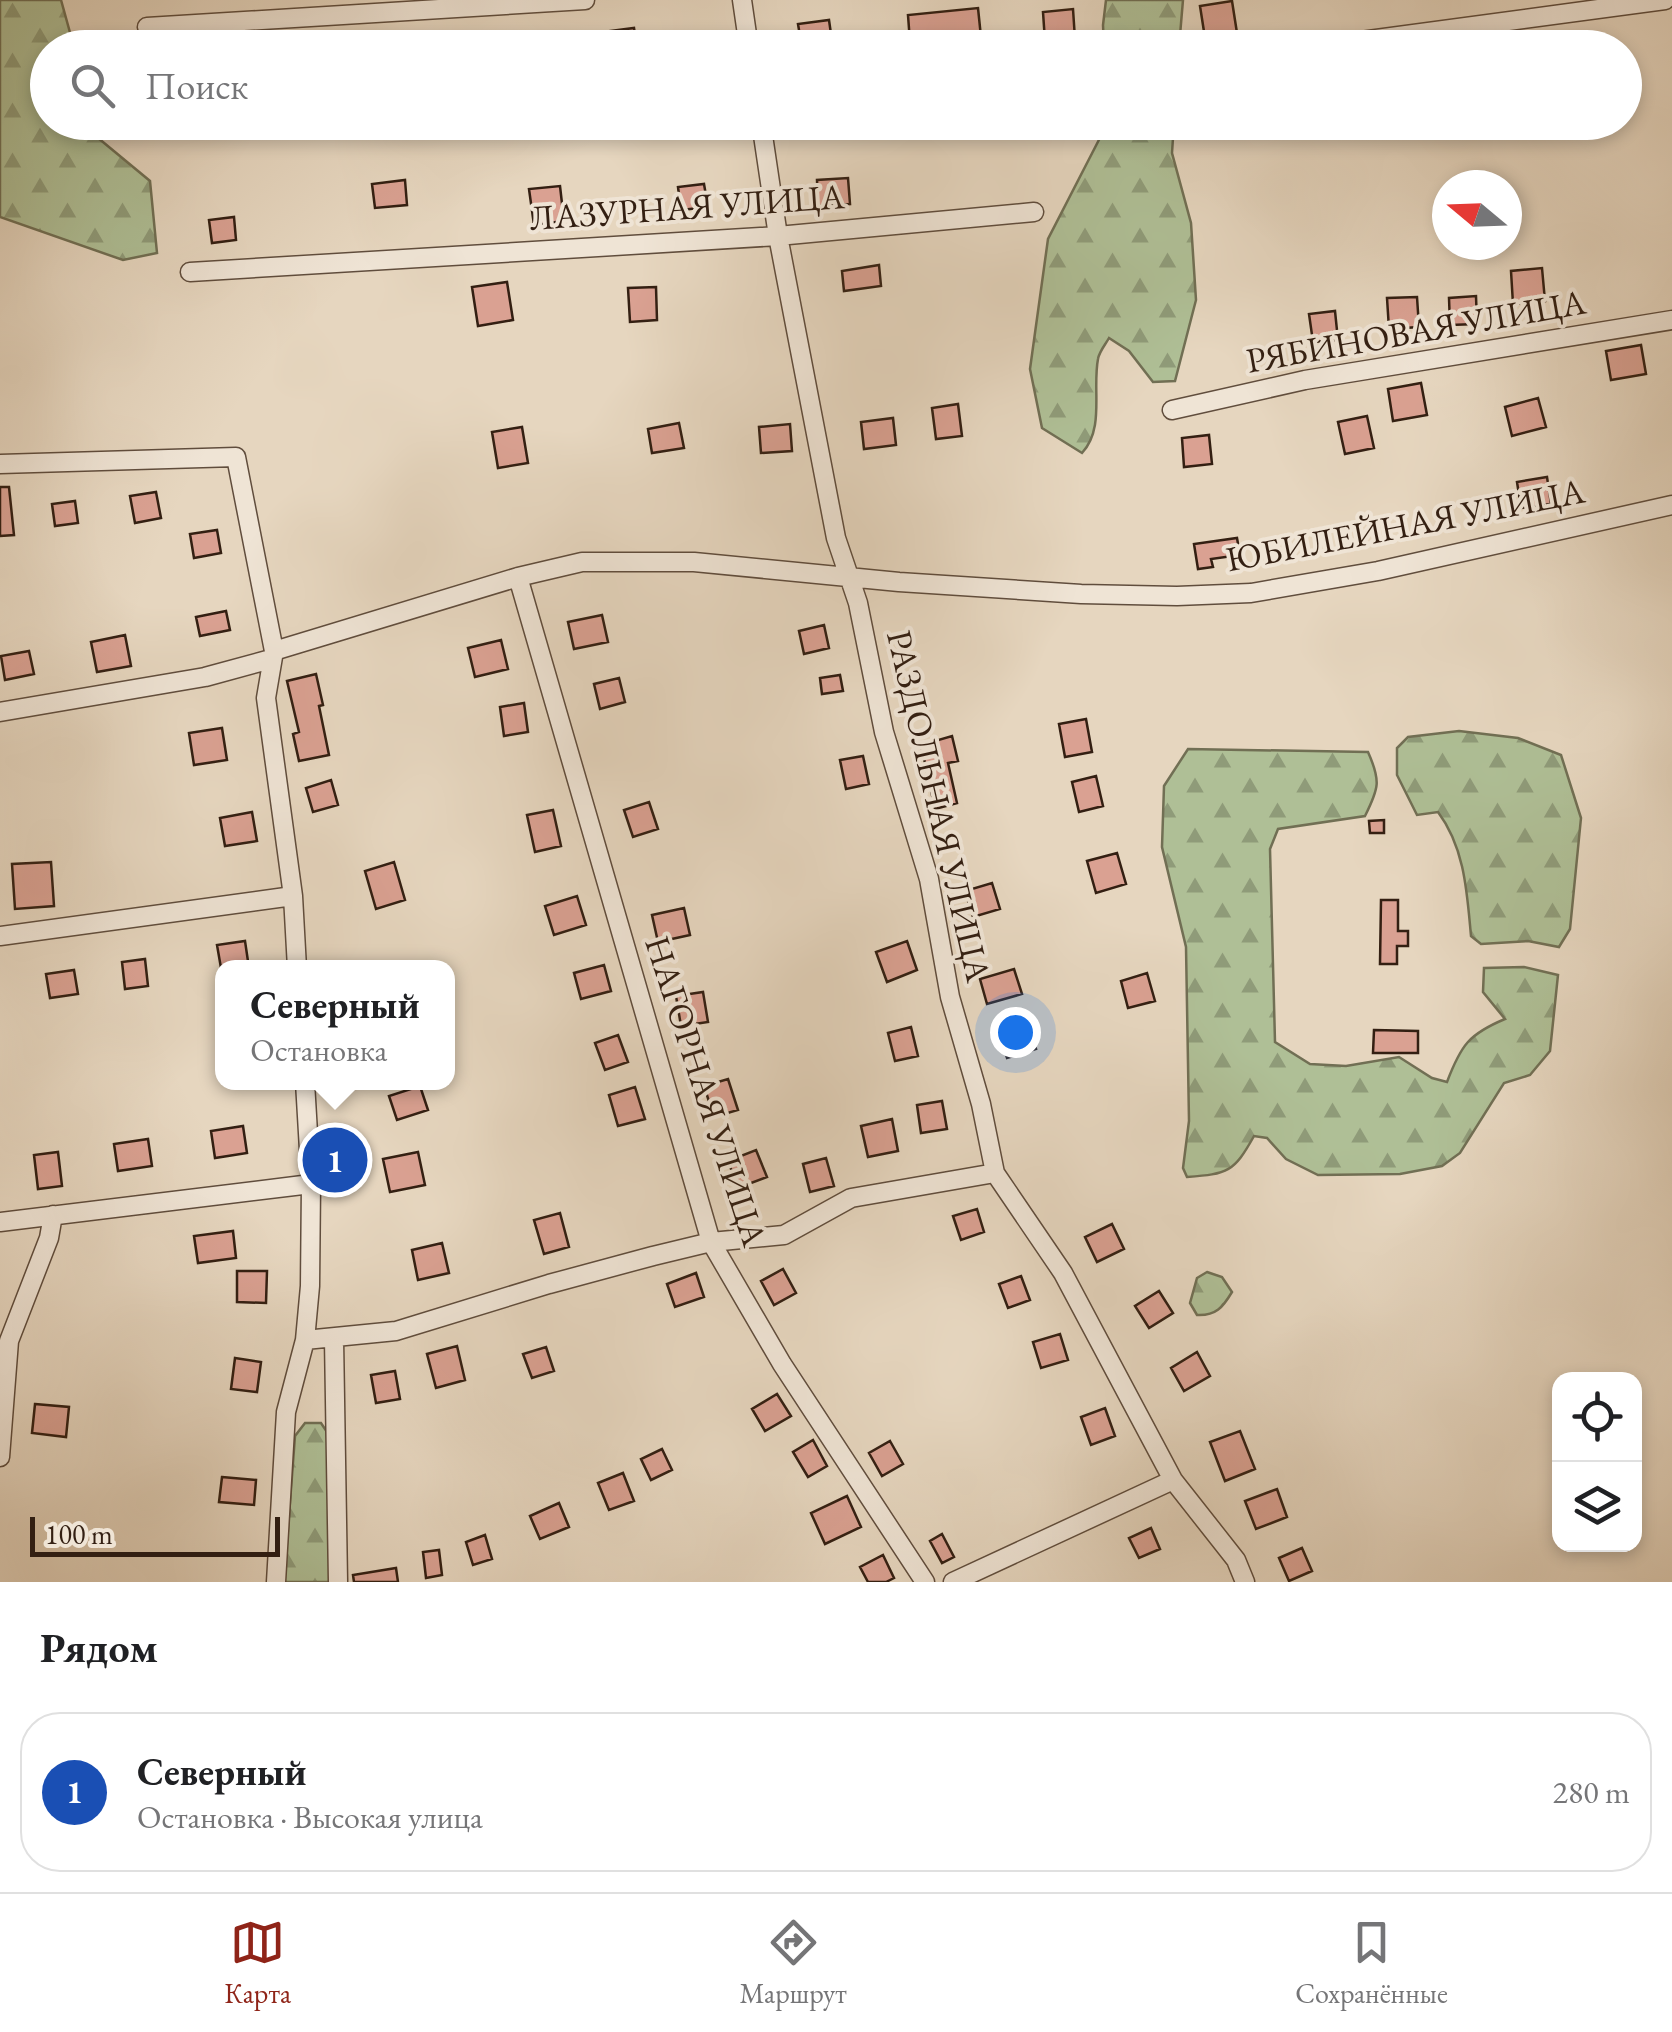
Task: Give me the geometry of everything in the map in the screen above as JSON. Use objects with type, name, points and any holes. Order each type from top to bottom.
[{"type":"street","points":[[147,27],[585,0]]},
{"type":"street","points":[[742,0],[746,30]]},
{"type":"street","points":[[1442,30],[1664,0]]},
{"type":"street","name":"РАЗДОЛЬНАЯ УЛИЦА","points":[[764,140],[778,236],[836,538],[858,603],[884,732],[929,880],[950,996],[996,1173],[1063,1273],[1172,1480],[1236,1560],[1246,1582]]},
{"type":"street","name":"ЛАЗУРНАЯ УЛИЦА","points":[[190,272],[778,236],[1034,212]]},
{"type":"street","name":"РЯБИНОВАЯ УЛИЦА","points":[[1172,410],[1305,380],[1672,320]]},
{"type":"street","points":[[0,464],[236,456],[273,655],[266,698],[293,896],[297,960]]},
{"type":"street","name":"ЮБИЛЕЙНАЯ УЛИЦА","points":[[0,712],[205,677],[518,577],[582,562],[694,562],[1081,594],[1251,593],[1378,571],[1672,506]]},
{"type":"street","name":"НАГОРНАЯ УЛИЦА","points":[[518,577],[711,1242],[782,1364],[925,1582]]},
{"type":"street","points":[[0,936],[293,896]]},
{"type":"street","points":[[276,1582],[286,1412],[305,1340],[311,1184],[305,1090]]},
{"type":"street","points":[[305,1340],[396,1331],[549,1284],[711,1242],[784,1236],[851,1198],[996,1173]]},
{"type":"street","points":[[0,1222],[311,1184]]},
{"type":"street","points":[[0,1456],[9,1341],[49,1238],[53,1215]]},
{"type":"street","points":[[334,1340],[338,1582]]},
{"type":"street","points":[[953,1582],[1172,1480]]},
{"type":"green space","points":[[0,0],[61,0],[69,30],[30,30],[30,140],[101,140],[150,181],[157,253],[123,260],[0,217]]},
{"type":"green space","points":[[1106,0],[1183,0],[1180,30],[1103,30]]},
{"type":"green space","points":[[1099,140],[1173,140],[1172,153],[1191,223],[1196,300],[1175,381],[1153,382],[1129,351],[1109,338],[1098,359],[1093,432],[1082,453],[1042,428],[1030,369],[1048,239]]},
{"type":"green space","points":[[1459,731],[1518,738],[1561,755],[1581,818],[1570,929],[1559,947],[1528,941],[1481,944],[1471,936],[1463,871],[1454,841],[1438,812],[1417,815],[1397,775],[1397,748],[1408,737]]},
{"type":"green space","points":[[1188,749],[1368,752],[1372,762],[1377,784],[1365,816],[1278,829],[1270,849],[1275,1042],[1310,1064],[1346,1066],[1399,1057],[1432,1078],[1447,1082],[1468,1042],[1505,1019],[1483,992],[1484,968],[1524,967],[1558,975],[1550,1051],[1530,1075],[1504,1083],[1460,1153],[1442,1166],[1400,1174],[1318,1175],[1286,1159],[1267,1138],[1254,1136],[1228,1169],[1187,1177],[1183,1168],[1189,1121],[1186,947],[1162,847],[1164,786]]},
{"type":"green space","points":[[1207,1272],[1222,1277],[1232,1292],[1218,1310],[1197,1315],[1190,1303],[1197,1278]]},
{"type":"green space","points":[[305,1423],[321,1423],[337,1447],[330,1582],[284,1582],[295,1436]]},
{"type":"building","points":[[1232,1],[1237,30],[1204,30],[1200,6]]},
{"type":"building","points":[[978,8],[980,30],[909,30],[908,15]]},
{"type":"building","points":[[1073,9],[1074,30],[1044,30],[1043,12]]},
{"type":"building","points":[[829,20],[830,30],[799,30],[798,24]]},
{"type":"building","points":[[848,178],[850,204],[818,206],[817,180]]},
{"type":"building","points":[[405,180],[407,205],[375,208],[372,184]]},
{"type":"building","points":[[704,184],[708,207],[681,210],[678,187]]},
{"type":"building","points":[[560,186],[564,221],[534,225],[529,189]]},
{"type":"building","points":[[234,217],[236,240],[212,243],[209,220]]},
{"type":"building","points":[[879,265],[881,286],[844,291],[842,271]]},
{"type":"building","points":[[1542,268],[1545,301],[1513,304],[1511,271]]},
{"type":"building","points":[[507,282],[513,320],[478,326],[472,287]]},
{"type":"building","points":[[656,287],[657,320],[630,322],[628,288]]},
{"type":"building","points":[[1476,296],[1477,324],[1450,325],[1449,298]]},
{"type":"building","points":[[1417,297],[1419,327],[1389,329],[1387,298]]},
{"type":"building","points":[[1335,311],[1338,340],[1313,342],[1309,314]]},
{"type":"building","points":[[1641,345],[1646,374],[1611,380],[1606,351]]},
{"type":"building","points":[[1421,383],[1427,415],[1393,421],[1388,389]]},
{"type":"building","points":[[1538,398],[1546,427],[1512,436],[1505,407]]},
{"type":"building","points":[[958,404],[962,436],[936,439],[932,408]]},
{"type":"building","points":[[1367,416],[1374,448],[1345,454],[1338,422]]},
{"type":"building","points":[[893,418],[896,445],[864,449],[861,422]]},
{"type":"building","points":[[679,423],[684,448],[652,453],[648,429]]},
{"type":"building","points":[[790,424],[792,451],[761,453],[759,427]]},
{"type":"building","points":[[522,427],[528,463],[498,468],[492,432]]},
{"type":"building","points":[[1209,435],[1212,464],[1184,467],[1182,438]]},
{"type":"building","points":[[1547,477],[1551,504],[1521,508],[1517,482]]},
{"type":"building","points":[[0,487],[9,487],[14,535],[0,536]]},
{"type":"building","points":[[156,492],[161,518],[135,523],[130,496]]},
{"type":"building","points":[[75,501],[78,523],[55,526],[52,504]]},
{"type":"building","points":[[217,530],[221,553],[194,558],[190,534]]},
{"type":"building","points":[[1237,538],[1240,555],[1211,559],[1213,567],[1198,569],[1194,544]]},
{"type":"building","points":[[226,611],[230,630],[200,636],[196,617]]},
{"type":"building","points":[[602,615],[608,642],[574,649],[568,622]]},
{"type":"building","points":[[824,625],[829,648],[804,654],[799,631]]},
{"type":"building","points":[[125,635],[131,666],[97,672],[91,642]]},
{"type":"building","points":[[501,640],[508,669],[475,677],[468,648]]},
{"type":"building","points":[[29,651],[34,674],[5,680],[1,656]]},
{"type":"building","points":[[316,674],[329,755],[299,761],[293,734],[299,732],[287,681]]},
{"type":"building","points":[[840,675],[843,691],[822,694],[820,678]]},
{"type":"building","points":[[619,678],[625,702],[600,709],[594,684]]},
{"type":"building","points":[[524,703],[528,732],[504,736],[500,707]]},
{"type":"building","points":[[1086,719],[1092,752],[1065,757],[1059,724]]},
{"type":"building","points":[[222,728],[227,760],[194,765],[189,733]]},
{"type":"building","points":[[952,736],[958,761],[948,763],[957,803],[935,809],[921,745]]},
{"type":"building","points":[[863,756],[869,784],[846,789],[840,760]]},
{"type":"building","points":[[1096,776],[1103,806],[1079,812],[1072,782]]},
{"type":"building","points":[[331,780],[338,805],[313,812],[306,788]]},
{"type":"building","points":[[649,802],[658,829],[633,837],[624,810]]},
{"type":"building","points":[[553,810],[561,846],[535,852],[527,815]]},
{"type":"building","points":[[252,812],[257,841],[225,846],[220,818]]},
{"type":"building","points":[[1384,820],[1384,833],[1370,833],[1369,821]]},
{"type":"building","points":[[1117,853],[1126,884],[1096,893],[1087,861]]},
{"type":"building","points":[[51,862],[54,906],[15,909],[12,864]]},
{"type":"building","points":[[394,862],[405,900],[376,909],[365,871]]},
{"type":"building","points":[[992,883],[1000,909],[973,917],[965,891]]},
{"type":"building","points":[[577,896],[586,925],[554,935],[545,906]]},
{"type":"building","points":[[1381,900],[1398,900],[1398,931],[1408,931],[1408,946],[1397,946],[1397,964],[1380,964]]},
{"type":"building","points":[[684,908],[690,935],[658,942],[652,915]]},
{"type":"building","points":[[245,941],[248,960],[220,960],[217,945]]},
{"type":"building","points":[[907,941],[917,970],[887,982],[876,952]]},
{"type":"building","points":[[145,959],[148,986],[125,989],[122,962]]},
{"type":"building","points":[[604,965],[611,991],[581,999],[574,973]]},
{"type":"building","points":[[1014,969],[1022,994],[987,1004],[980,979]]},
{"type":"building","points":[[74,970],[78,994],[50,998],[46,974]]},
{"type":"building","points":[[1147,973],[1155,1001],[1128,1008],[1121,981]]},
{"type":"building","points":[[703,992],[708,1022],[681,1026],[676,996]]},
{"type":"building","points":[[1028,1023],[1036,1049],[1007,1058],[999,1032]]},
{"type":"building","points":[[911,1027],[918,1056],[895,1061],[888,1033]]},
{"type":"building","points":[[1374,1030],[1418,1031],[1418,1053],[1373,1053]]},
{"type":"building","points":[[618,1035],[628,1062],[605,1070],[595,1043]]},
{"type":"building","points":[[728,1079],[738,1110],[714,1117],[704,1086]]},
{"type":"building","points":[[635,1087],[645,1119],[618,1126],[609,1095]]},
{"type":"building","points":[[421,1090],[428,1110],[397,1120],[389,1096]]},
{"type":"building","points":[[942,1101],[947,1129],[921,1133],[917,1105]]},
{"type":"building","points":[[892,1119],[898,1151],[868,1157],[861,1126]]},
{"type":"building","points":[[243,1126],[247,1153],[215,1158],[211,1131]]},
{"type":"building","points":[[148,1139],[152,1166],[118,1171],[114,1144]]},
{"type":"building","points":[[756,1150],[767,1177],[738,1188],[728,1161]]},
{"type":"building","points":[[58,1152],[62,1186],[38,1189],[34,1155]]},
{"type":"building","points":[[418,1152],[425,1185],[390,1192],[383,1159]]},
{"type":"building","points":[[826,1158],[834,1186],[810,1192],[803,1164]]},
{"type":"building","points":[[977,1209],[984,1232],[961,1240],[953,1216]]},
{"type":"building","points":[[560,1213],[569,1247],[544,1254],[534,1220]]},
{"type":"building","points":[[1112,1224],[1124,1249],[1097,1262],[1085,1237]]},
{"type":"building","points":[[233,1231],[236,1258],[198,1263],[194,1236]]},
{"type":"building","points":[[442,1243],[449,1273],[418,1280],[412,1250]]},
{"type":"building","points":[[783,1269],[796,1293],[774,1305],[761,1281]]},
{"type":"building","points":[[237,1271],[267,1271],[266,1303],[237,1302]]},
{"type":"building","points":[[696,1273],[704,1297],[675,1307],[667,1284]]},
{"type":"building","points":[[1021,1276],[1030,1300],[1008,1308],[999,1284]]},
{"type":"building","points":[[1159,1291],[1173,1313],[1149,1328],[1135,1306]]},
{"type":"building","points":[[1060,1334],[1068,1360],[1041,1368],[1033,1342]]},
{"type":"building","points":[[457,1346],[465,1380],[436,1388],[427,1354]]},
{"type":"building","points":[[546,1347],[554,1371],[532,1378],[523,1354]]},
{"type":"building","points":[[1197,1352],[1210,1376],[1184,1391],[1171,1368]]},
{"type":"building","points":[[235,1358],[261,1362],[257,1392],[231,1389]]},
{"type":"building","points":[[395,1371],[400,1399],[376,1403],[371,1375]]},
{"type":"building","points":[[777,1394],[791,1416],[765,1431],[752,1409]]},
{"type":"building","points":[[35,1404],[69,1407],[66,1437],[32,1433]]},
{"type":"building","points":[[1105,1408],[1115,1436],[1091,1445],[1081,1417]]},
{"type":"building","points":[[1240,1431],[1255,1469],[1225,1481],[1210,1442]]},
{"type":"building","points":[[813,1440],[827,1466],[808,1477],[793,1452]]},
{"type":"building","points":[[890,1441],[903,1464],[882,1476],[869,1453]]},
{"type":"building","points":[[662,1449],[672,1470],[651,1480],[641,1459]]},
{"type":"building","points":[[623,1473],[634,1501],[609,1510],[598,1483]]},
{"type":"building","points":[[222,1477],[256,1480],[254,1505],[219,1502]]},
{"type":"building","points":[[1277,1489],[1287,1517],[1256,1529],[1245,1501]]},
{"type":"building","points":[[847,1496],[861,1527],[825,1544],[811,1513]]},
{"type":"building","points":[[559,1503],[569,1527],[540,1539],[530,1516]]},
{"type":"building","points":[[1151,1528],[1160,1549],[1139,1558],[1129,1538]]},
{"type":"building","points":[[942,1534],[954,1557],[942,1563],[930,1541]]},
{"type":"building","points":[[485,1535],[492,1559],[473,1565],[466,1542]]},
{"type":"building","points":[[1302,1548],[1312,1571],[1289,1581],[1279,1558]]},
{"type":"building","points":[[439,1550],[442,1575],[426,1578],[423,1552]]},
{"type":"building","points":[[883,1555],[894,1578],[868,1582],[860,1567]]},
{"type":"building","points":[[396,1568],[398,1582],[354,1582],[353,1575]]},
{"type":"place","name":"Северный","points":[[335,1160]]}]
